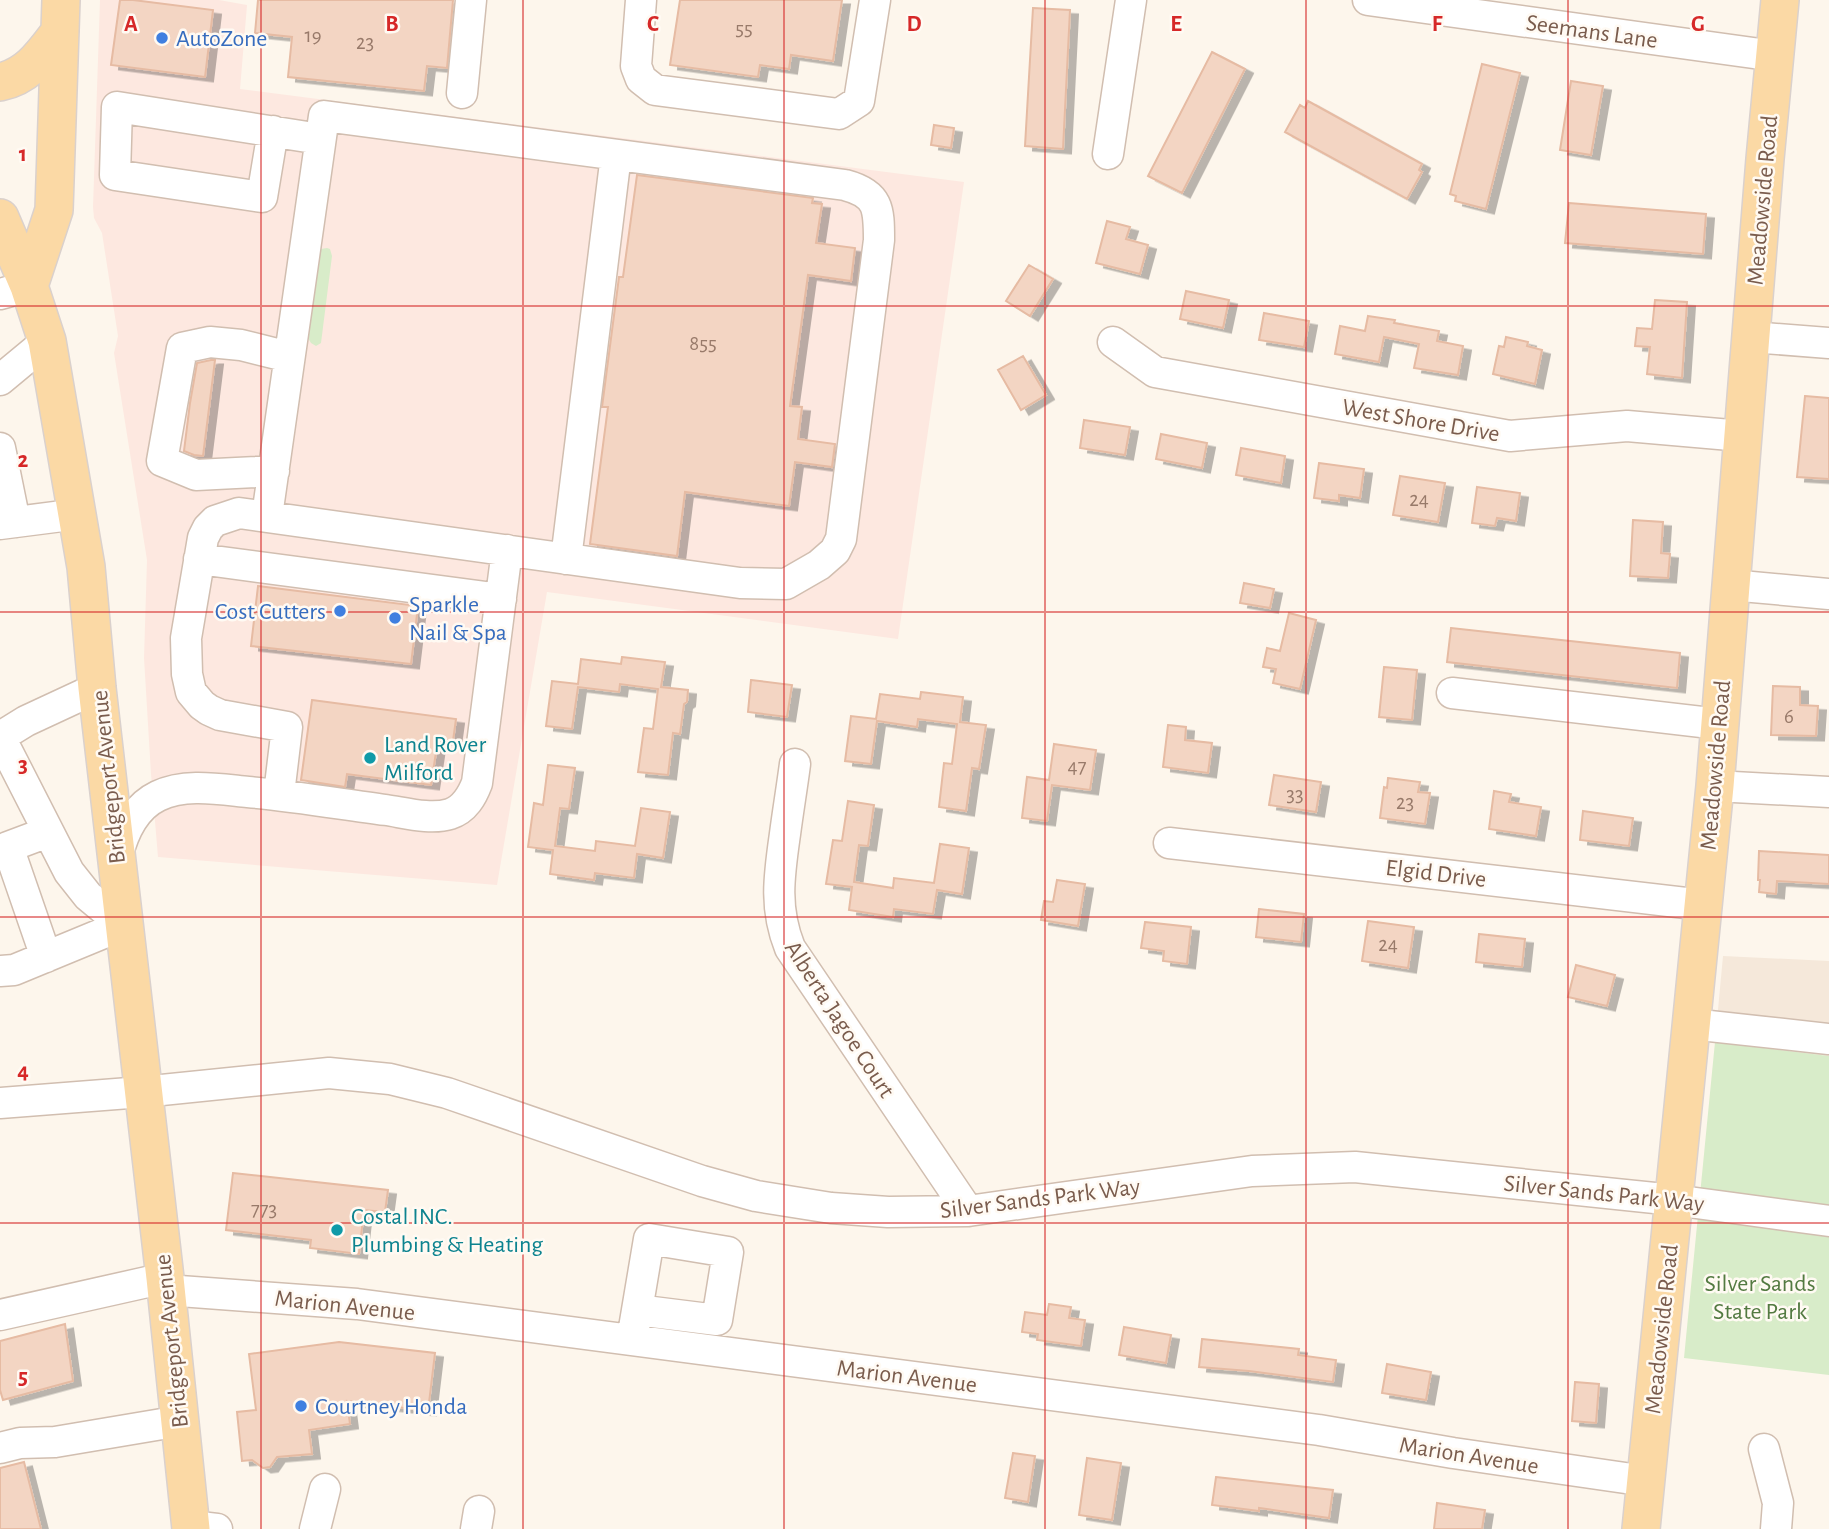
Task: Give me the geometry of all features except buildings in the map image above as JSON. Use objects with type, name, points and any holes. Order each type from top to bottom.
[{"type":"main road","name":"Meadowside Road","points":[[1641,1529],[1720,724],[1780,0]]},
{"type":"main road","points":[[0,82],[24,74],[35,64],[61,16]]},
{"type":"main road","points":[[15,290],[54,210],[61,16]]},
{"type":"main road","name":"Bridgeport Avenue","points":[[0,218],[15,290],[47,341],[78,514],[180,1421],[200,1528]]},
{"type":"street","points":[[462,93],[471,0]]},
{"type":"street","points":[[641,0],[636,66],[641,79],[655,90],[839,114],[859,101],[875,0]]},
{"type":"street","points":[[1108,154],[1130,0]]},
{"type":"street","name":"Seemans Lane","points":[[1368,0],[1775,57]]},
{"type":"street","points":[[273,131],[262,197],[116,175],[117,107],[273,131],[320,139]]},
{"type":"street","points":[[267,516],[324,116],[845,185],[857,188],[876,203],[879,240],[841,539],[835,551],[819,565],[786,584],[740,583],[267,516],[239,513],[215,520],[203,538],[186,638],[187,674],[191,692],[202,705],[220,715],[287,727],[279,794]]},
{"type":"street","points":[[566,559],[617,155]]},
{"type":"street","points":[[1751,337],[1829,343]]},
{"type":"street","points":[[0,380],[47,341]]},
{"type":"street","points":[[274,471],[196,475],[162,461],[182,348],[210,342],[241,345],[289,357]]},
{"type":"street","name":"West Shore Drive","points":[[1113,342],[1155,372],[1510,436],[1627,426],[1742,436]]},
{"type":"street","points":[[0,448],[8,523],[78,514]]},
{"type":"street","points":[[117,857],[125,833],[142,807],[155,797],[170,791],[191,788],[279,794],[419,815],[451,814],[463,806],[472,796],[477,782],[507,550]]},
{"type":"street","points":[[199,559],[500,599]]},
{"type":"street","points":[[1730,585],[1829,594]]},
{"type":"street","points":[[0,971],[14,970],[123,925],[88,896],[69,872],[3,758],[26,721],[97,688]]},
{"type":"street","points":[[1451,692],[1720,724]]},
{"type":"street","name":"Alberta Jagoe Court","points":[[795,764],[778,882],[784,934],[790,948],[968,1211]]},
{"type":"street","points":[[1714,786],[1829,792]]},
{"type":"street","points":[[46,957],[4,836],[48,832]]},
{"type":"street","name":"Elgid Drive","points":[[1169,843],[1703,905]]},
{"type":"street","points":[[1691,1024],[1829,1039]]},
{"type":"street","name":"Silver Sands Park Way","points":[[0,1103],[329,1073],[390,1079],[447,1093],[702,1181],[757,1196],[842,1209],[888,1212],[968,1211],[1252,1171],[1356,1167],[1674,1200],[1829,1221]]},
{"type":"street","name":"Marion Avenue","points":[[0,1315],[165,1284],[357,1304],[1319,1430],[1646,1481]]},
{"type":"street","points":[[632,1340],[637,1310]]},
{"type":"street","points":[[0,1448],[20,1443],[55,1442],[180,1421]]},
{"type":"street","points":[[1764,1449],[1778,1503],[1776,1529]]},
{"type":"street","points":[[315,1529],[324,1489]]},
{"type":"shaded area","points":[[100,0],[219,0],[247,5],[240,89],[964,182],[898,639],[547,592],[497,885],[158,857],[144,658],[147,560],[114,353],[118,336],[102,233],[94,218],[93,207]]},
{"type":"shaded area","points":[[1723,956],[1829,961],[1829,1056],[1715,1042]]},
{"type":"green space","points":[[327,248],[332,256],[321,343],[316,346],[308,338],[317,255],[321,249]]},
{"type":"green space","name":"Silver Sands State Park","points":[[1715,1042],[1829,1056],[1829,1375],[1684,1358]]},
{"type":"place","name":"AutoZone","points":[[162,38]]},
{"type":"place","name":"Cost Cutters","points":[[340,611]]},
{"type":"place","name":"Sparkle Nail & Spa","points":[[395,618]]},
{"type":"place","name":"Land Rover Milford","points":[[370,758]]},
{"type":"place","name":"Costal INC. Plumbing & Heating","points":[[337,1230]]},
{"type":"place","name":"Courtney Honda","points":[[301,1406]]}]
